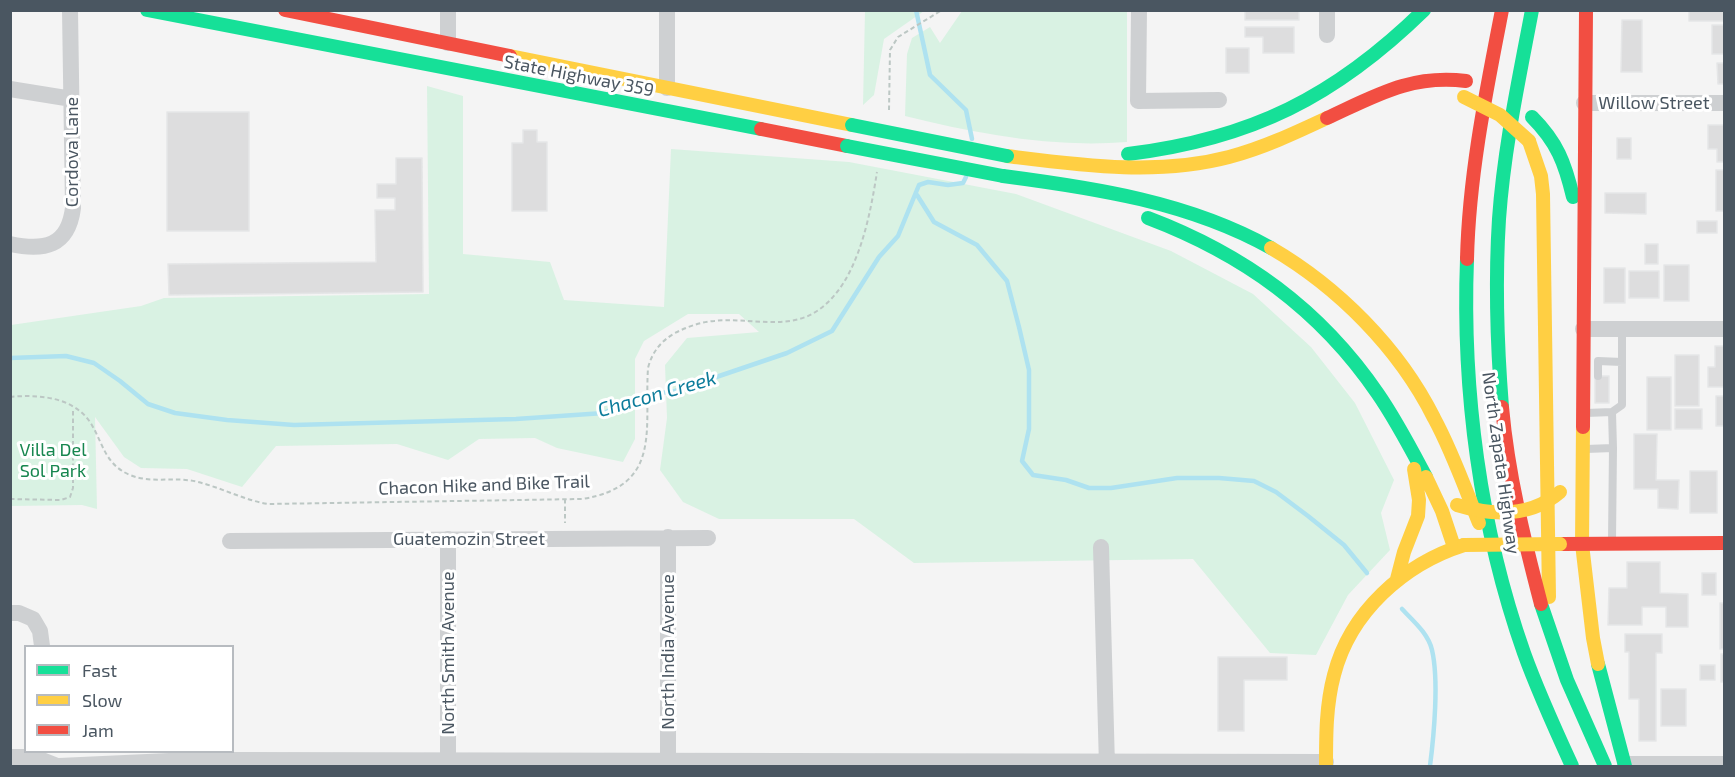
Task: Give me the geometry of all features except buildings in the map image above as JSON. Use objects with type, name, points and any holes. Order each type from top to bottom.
[{"type":"main road","name":"State Highway 359","points":[[147,10],[1003,176]]},
{"type":"main road","points":[[221,10],[322,27],[361,26]]},
{"type":"main road","name":"State Highway 359","points":[[285,10],[1007,156]]},
{"type":"main road","points":[[1007,156],[1102,156],[1142,153],[1191,144],[1229,133],[1271,117],[1321,92],[1375,56],[1410,26],[1424,10]]},
{"type":"main road","name":"North Zapata Highway","points":[[1502,10],[1476,147],[1466,278],[1473,426],[1499,572],[1523,649],[1558,740],[1572,766]]},
{"type":"main road","name":"North Zapata Highway","points":[[1532,10],[1506,153],[1496,273],[1497,328],[1507,442],[1531,567],[1550,630],[1575,698],[1605,766]]},
{"type":"main road","points":[[1586,10],[1582,544],[1593,638],[1625,765]]},
{"type":"main road","points":[[1007,156],[1096,168],[1174,167],[1218,159],[1258,147],[1407,83],[1427,78],[1447,78],[1466,81],[1502,95],[1549,133],[1566,164],[1583,236]]},
{"type":"main road","points":[[1449,96],[1464,97],[1480,103],[1500,113],[1514,124],[1529,141],[1538,167],[1543,194],[1550,630]]},
{"type":"main road","points":[[1007,156],[1061,172],[1131,178],[1168,178],[1206,174],[1269,158]]},
{"type":"main road","points":[[1003,176],[1146,200],[1190,213],[1254,239],[1335,293],[1369,327],[1403,367],[1426,402],[1450,450],[1499,572]]},
{"type":"main road","points":[[1003,176],[1116,208]]},
{"type":"main road","points":[[1137,215],[1179,228],[1222,249],[1253,268],[1289,295],[1323,325],[1374,388],[1411,450],[1459,546]]},
{"type":"main road","points":[[1411,450],[1448,499],[1457,505],[1482,512],[1506,512],[1536,508],[1548,503],[1565,482],[1582,430]]},
{"type":"main road","points":[[1397,579],[1404,552],[1418,516],[1419,500],[1411,450]]},
{"type":"main road","points":[[1326,764],[1329,696],[1342,650],[1370,606],[1397,579],[1429,557],[1459,546],[1725,543]]},
{"type":"street","name":"Cordova Lane","points":[[10,244],[38,248],[53,243],[65,234],[72,222],[70,10]]},
{"type":"street","points":[[447,10],[447,43]]},
{"type":"street","points":[[667,10],[667,88]]},
{"type":"street","points":[[1139,10],[1138,101],[1219,100]]},
{"type":"street","points":[[1327,10],[1327,35]]},
{"type":"street","points":[[10,89],[72,99]]},
{"type":"street","name":"Willow Street","points":[[1584,103],[1725,103]]},
{"type":"street","points":[[1583,329],[1725,329]]},
{"type":"street","name":"North India Avenue","points":[[668,537],[668,764]]},
{"type":"street","name":"Guatemozin Street","points":[[230,541],[708,538]]},
{"type":"street","name":"North Smith Avenue","points":[[448,539],[448,764]]},
{"type":"street","points":[[1101,547],[1107,764]]},
{"type":"street","points":[[10,613],[19,613],[33,619],[40,632],[42,645]]},
{"type":"street","points":[[10,757],[34,757],[57,766],[191,760],[448,764],[1326,764]]},
{"type":"street","points":[[1625,765],[1725,764]]},
{"type":"lane","points":[[1612,412],[1622,405],[1622,329]]},
{"type":"lane","points":[[1598,376],[1598,361],[1622,362]]},
{"type":"lane","points":[[1582,413],[1598,408],[1612,412]]},
{"type":"lane","points":[[1612,412],[1612,544]]},
{"type":"lane","points":[[1583,449],[1613,448]]},
{"type":"path","points":[[888,113],[890,50],[898,38],[942,10]]},
{"type":"path","name":"Chacon Hike and Bike Trail","points":[[10,397],[48,397],[84,415],[91,423],[108,458],[119,469],[130,475],[139,478],[197,481],[255,502],[268,504],[596,497],[628,481],[638,469],[644,456],[647,440],[647,382],[651,357],[656,348],[667,338],[684,329],[716,320],[781,321],[802,318],[817,312],[830,301],[850,272],[865,230],[878,168]]},
{"type":"path","points":[[10,499],[61,500],[70,497],[73,488],[73,408]]},
{"type":"path","points":[[565,499],[565,524]]},
{"type":"green space","points":[[865,11],[924,11],[884,39],[874,95],[863,105]]},
{"type":"green space","points":[[962,11],[1127,11],[1127,142],[1071,143],[1015,138],[905,116],[907,54],[912,38],[930,27],[940,43]]},
{"type":"green space","name":"Villa Del Sol Park","points":[[427,86],[463,96],[463,254],[550,262],[564,300],[664,307],[671,149],[849,162],[1016,194],[1171,251],[1253,294],[1311,347],[1355,403],[1394,480],[1381,513],[1390,550],[1348,595],[1316,655],[1270,653],[1193,559],[914,563],[854,519],[719,519],[683,502],[660,470],[667,418],[665,365],[687,338],[759,332],[739,314],[688,314],[644,341],[635,359],[635,439],[623,462],[557,448],[535,438],[479,439],[448,460],[397,444],[276,446],[242,487],[187,469],[141,468],[124,457],[95,417],[97,509],[82,505],[11,506],[11,325],[141,306],[164,298],[429,294]]},
{"type":"waterway","name":"Chacon Creek","points":[[916,10],[930,75],[966,110],[972,139]]},
{"type":"waterway","name":"Chacon Creek","points":[[10,358],[66,356],[94,363],[148,404],[175,413],[227,420],[294,425],[516,419],[604,413],[639,396],[675,391],[787,353],[832,331],[879,257],[898,236],[919,185],[928,182],[948,185],[963,183],[966,177]]},
{"type":"waterway","points":[[917,195],[934,222],[977,245],[1007,281],[1029,370],[1029,429],[1022,461],[1033,475],[1066,480],[1089,488],[1111,488],[1177,478],[1254,481],[1276,492],[1344,545],[1367,573]]},
{"type":"waterway","points":[[1402,609],[1424,633],[1432,650],[1435,692],[1430,766]]},
{"type":"traffic: fast","points":[[147,10],[761,129]]},
{"type":"traffic: fast","points":[[1128,154],[1214,137],[1252,125],[1289,109],[1324,90],[1358,67],[1391,41],[1424,10]]},
{"type":"traffic: fast","points":[[1502,407],[1497,313],[1501,192],[1508,140],[1532,10]]},
{"type":"traffic: fast","points":[[1532,117],[1554,144],[1567,174],[1573,197]]},
{"type":"traffic: fast","points":[[852,125],[1007,156]]},
{"type":"traffic: fast","points":[[847,146],[1003,176]]},
{"type":"traffic: fast","points":[[1003,176],[1141,199],[1207,219],[1271,248]]},
{"type":"traffic: fast","points":[[1148,218],[1183,232],[1247,267],[1305,310],[1331,336],[1378,394],[1426,477]]},
{"type":"traffic: fast","points":[[1467,259],[1466,309],[1471,409],[1485,508],[1509,606],[1524,653],[1572,766]]},
{"type":"traffic: fast","points":[[1541,604],[1567,680],[1605,766]]},
{"type":"traffic: fast","points":[[1598,664],[1625,766]]},
{"type":"traffic: slow","points":[[510,56],[852,125]]},
{"type":"traffic: slow","points":[[1464,97],[1500,115],[1529,141]]},
{"type":"traffic: slow","points":[[1007,156],[1118,167],[1202,163],[1229,157],[1279,140],[1327,118]]},
{"type":"traffic: slow","points":[[1529,141],[1541,176],[1543,194],[1549,597]]},
{"type":"traffic: slow","points":[[1271,248],[1320,281],[1343,300],[1385,344],[1403,367],[1420,392],[1441,431],[1479,523]]},
{"type":"traffic: slow","points":[[1583,427],[1582,544],[1598,664]]},
{"type":"traffic: slow","points":[[1397,579],[1404,552],[1418,516],[1419,500],[1414,469]]},
{"type":"traffic: slow","points":[[1426,477],[1442,511],[1454,547]]},
{"type":"traffic: slow","points":[[1457,505],[1484,511],[1511,512],[1537,506],[1560,492]]},
{"type":"traffic: slow","points":[[1464,545],[1560,544]]},
{"type":"traffic: slow","points":[[1326,766],[1327,720],[1331,686],[1342,652],[1353,631],[1366,611],[1401,578],[1421,564],[1464,545]]},
{"type":"traffic: jam","points":[[285,10],[510,56]]},
{"type":"traffic: jam","points":[[1467,259],[1475,165],[1502,10]]},
{"type":"traffic: jam","points":[[1583,427],[1586,10]]},
{"type":"traffic: jam","points":[[1327,118],[1378,95],[1411,84],[1446,80],[1466,81]]},
{"type":"traffic: jam","points":[[761,129],[847,146]]},
{"type":"traffic: jam","points":[[1502,407],[1512,482],[1541,604]]},
{"type":"traffic: jam","points":[[1563,544],[1724,543]]}]
